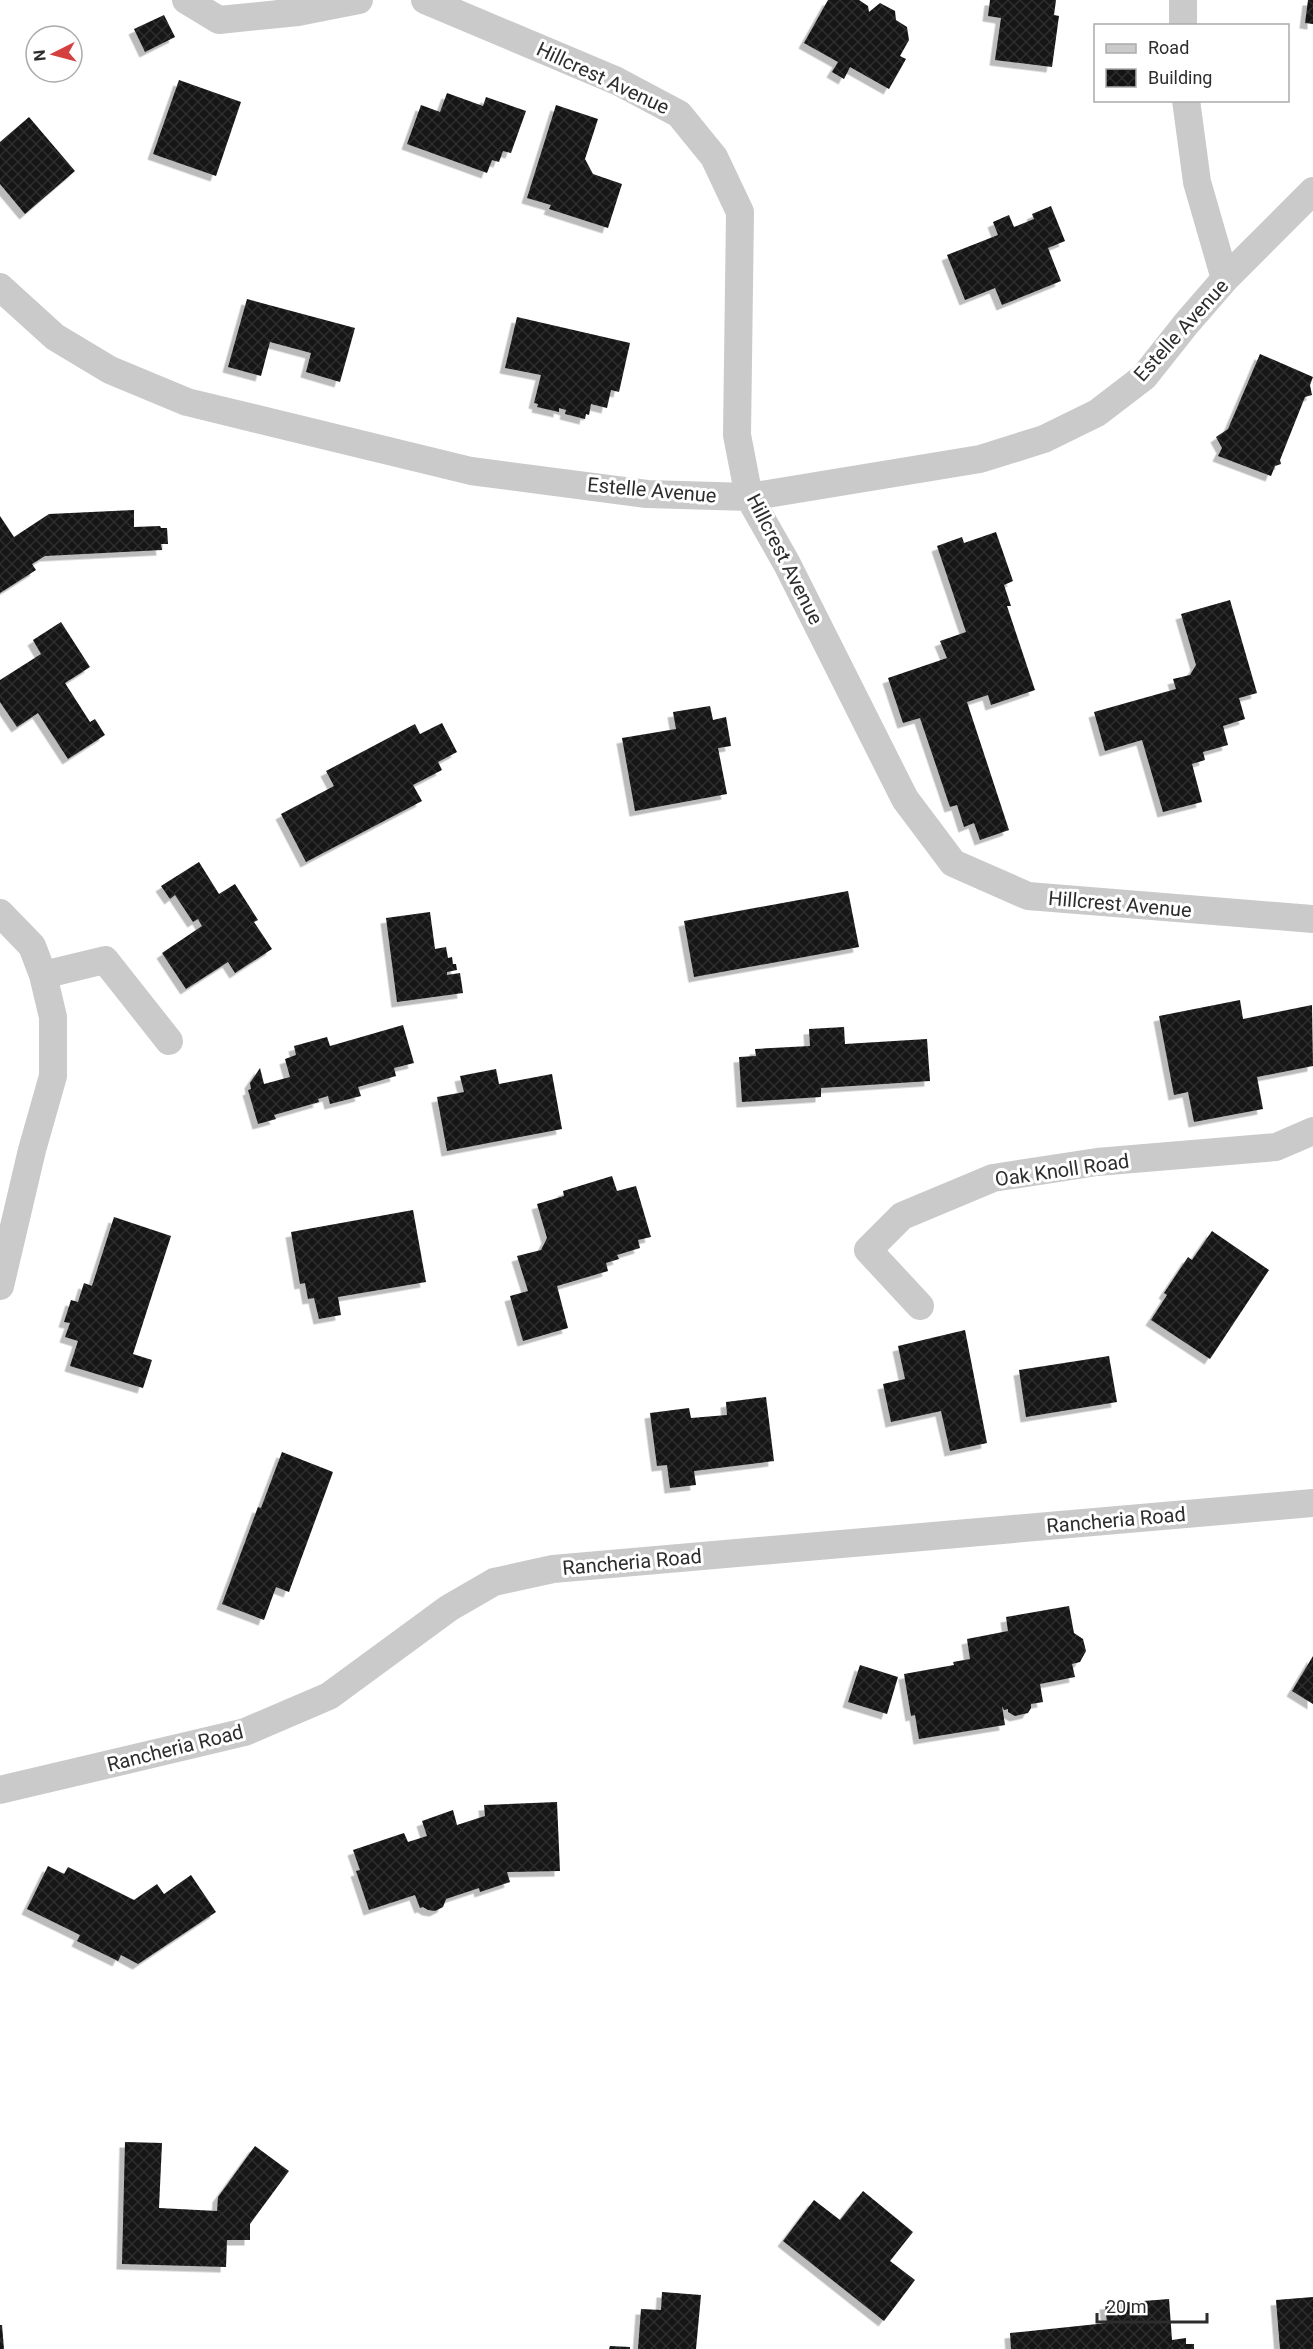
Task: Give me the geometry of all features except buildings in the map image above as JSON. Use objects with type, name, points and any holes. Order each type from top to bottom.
[{"type":"street","points":[[186,0],[219,20],[298,12],[359,0]]},
{"type":"street","name":"Hillcrest Avenue","points":[[425,0],[628,86],[679,114],[714,157],[740,212],[737,435],[749,497],[787,564],[905,799],[953,863],[1028,897],[1313,919]]},
{"type":"street","points":[[1183,0],[1183,24]]},
{"type":"street","points":[[1186,102],[1197,182],[1226,279]]},
{"type":"street","name":"Estelle Avenue","points":[[0,286],[55,337],[110,370],[187,402],[471,471],[647,494],[749,497],[980,459],[1044,439],[1097,412],[1144,377],[1226,279],[1313,191]]},
{"type":"street","points":[[0,913],[32,946],[43,975],[53,1017],[53,1076],[32,1150],[0,1286]]},
{"type":"street","points":[[43,975],[105,960],[169,1041]]},
{"type":"street","name":"Oak Knoll Road","points":[[920,1306],[868,1250],[902,1216],[944,1197],[993,1178],[1097,1162],[1276,1147],[1313,1131]]},
{"type":"street","name":"Rancheria Road","points":[[0,1790],[245,1732],[329,1696],[464,1599],[494,1582],[523,1574],[553,1569],[1313,1503]]}]
